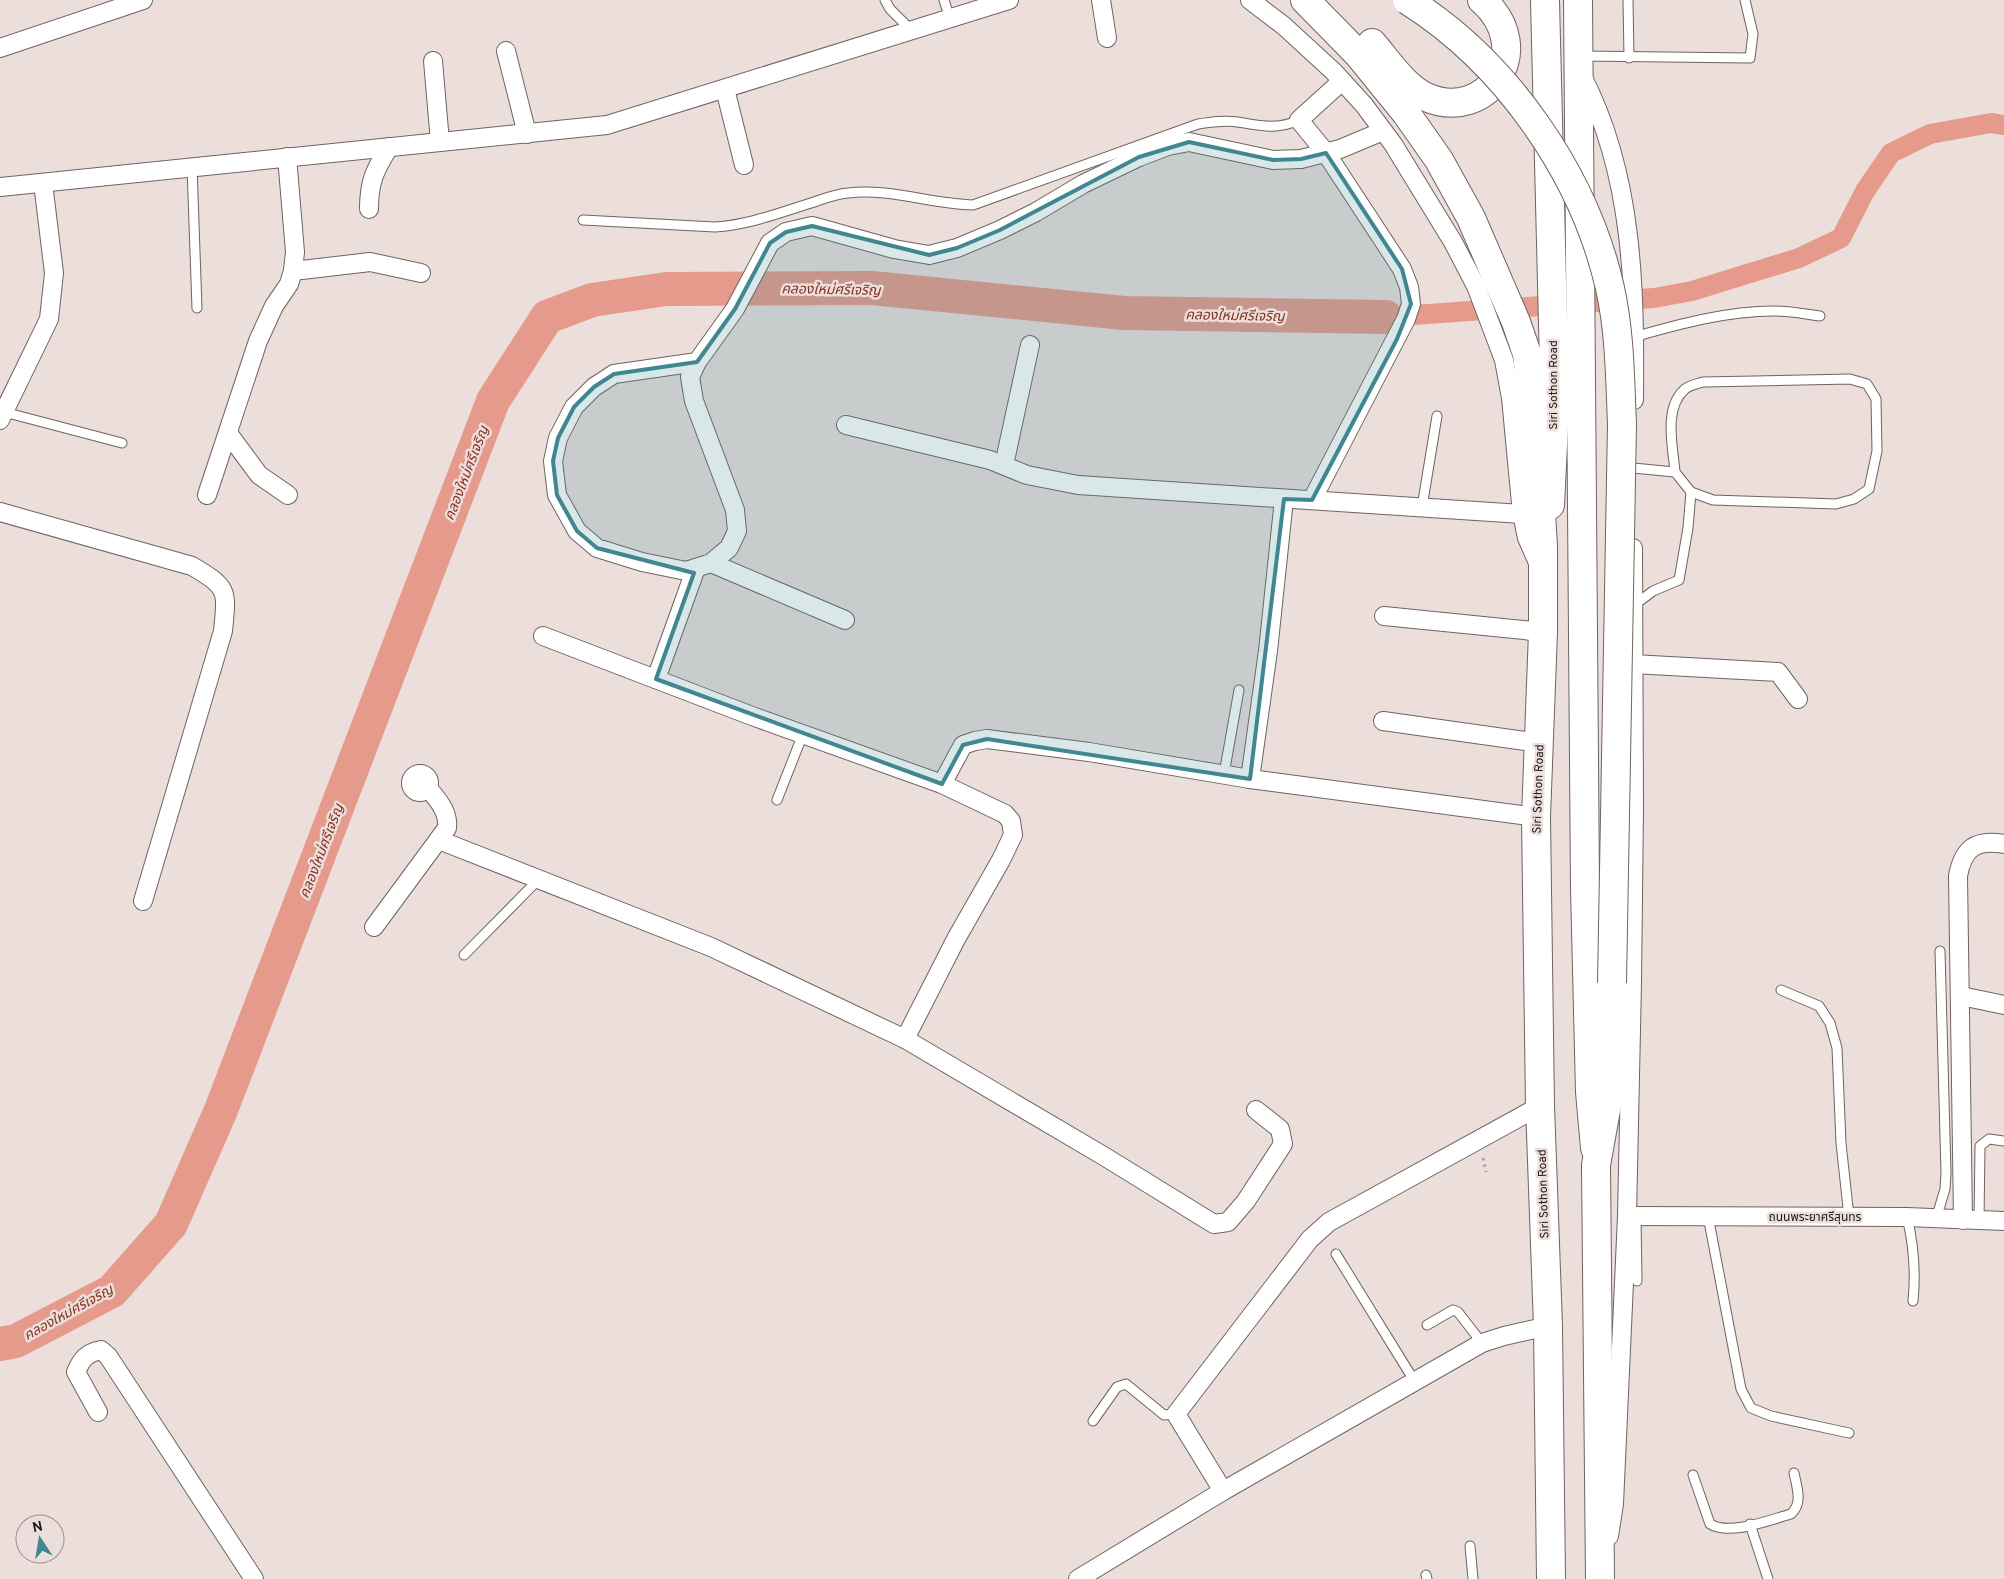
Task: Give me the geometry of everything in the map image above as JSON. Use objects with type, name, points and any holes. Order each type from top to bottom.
[{"type":"main road","points":[[1305,0],[1358,54],[1406,113],[1439,160],[1471,218],[1495,271],[1527,354],[1536,430],[1543,546]]},
{"type":"main road","points":[[1318,0],[1368,39],[1410,86],[1424,96],[1441,102],[1459,102],[1475,97],[1490,87],[1500,74],[1506,58],[1507,41],[1503,25],[1494,11],[1482,0]]},
{"type":"main road","points":[[1407,0],[1478,55],[1525,108],[1563,167],[1594,237],[1610,288],[1619,352],[1622,424],[1609,1093],[1596,1165]]},
{"type":"main road","name":"Siri Sothon Road","points":[[1545,0],[1555,406],[1551,501],[1543,546],[1543,632],[1536,817],[1540,1106],[1548,1326],[1551,1579]]},
{"type":"main road","points":[[1578,0],[1585,888],[1590,1092],[1596,1165],[1600,1569]]},
{"type":"street","points":[[0,48],[143,0]]},
{"type":"street","points":[[0,187],[607,125],[1009,0]]},
{"type":"street","points":[[1101,0],[1107,38]]},
{"type":"street","points":[[1250,0],[1284,26],[1342,81],[1383,131],[1421,188],[1476,286],[1504,360],[1511,398],[1522,514],[1527,538],[1543,575]]},
{"type":"street","points":[[506,51],[527,134]]},
{"type":"street","points":[[433,61],[440,142]]},
{"type":"street","points":[[1579,64],[1597,105],[1610,143],[1626,210],[1634,337],[1634,808],[1631,1216],[1614,1504],[1610,1534],[1600,1569]]},
{"type":"street","points":[[1312,500],[1397,339],[1411,304],[1409,287],[1402,269],[1326,153],[1299,120],[1342,81]]},
{"type":"street","points":[[725,89],[744,165]]},
{"type":"street","points":[[697,362],[614,374],[594,387],[574,407],[558,438],[553,461],[557,495],[577,531],[598,548],[642,562],[686,571],[703,566],[730,548],[737,530],[735,510],[692,393],[690,377],[697,362],[735,309],[770,243],[786,232],[812,226],[894,249],[929,255],[957,248],[1036,212],[1083,184],[1168,146],[1189,142],[1272,160],[1301,159],[1326,153],[1383,131]]},
{"type":"street","points":[[369,209],[369,188],[374,172],[390,147]]},
{"type":"street","points":[[207,495],[258,341],[274,306],[289,284],[293,271],[295,252],[287,157]]},
{"type":"street","points":[[2,416],[49,319],[54,273],[43,183]]},
{"type":"street","points":[[293,271],[370,262],[421,273]]},
{"type":"street","points":[[1004,465],[1030,345]]},
{"type":"street","points":[[846,425],[990,460],[1027,474],[1078,485],[1522,514]]},
{"type":"street","points":[[228,433],[259,475],[288,495]]},
{"type":"street","points":[[1250,779],[1268,651],[1284,499]]},
{"type":"street","points":[[0,512],[192,566],[217,580],[226,595],[223,631],[143,901]]},
{"type":"street","points":[[703,566],[845,620]]},
{"type":"street","points":[[656,679],[703,566]]},
{"type":"street","points":[[1384,616],[1543,632]]},
{"type":"street","points":[[543,636],[942,784],[1005,814],[1011,821],[1013,835],[956,939],[905,1039]]},
{"type":"street","points":[[1633,664],[1778,672],[1798,698]]},
{"type":"street","points":[[1383,721],[1540,742]]},
{"type":"street","points":[[942,784],[963,745],[975,740],[987,740],[1089,752],[1250,779],[1536,817]]},
{"type":"street","points":[[374,927],[440,840],[446,828],[448,820],[444,809],[428,788]]},
{"type":"street","points":[[440,840],[711,947],[905,1039],[1214,1224],[1228,1222],[1251,1194],[1283,1144],[1280,1129],[1256,1110]]},
{"type":"street","points":[[1971,1220],[1961,1003],[1958,876],[1961,861],[1969,850],[1978,844],[1993,842],[2004,844]]},
{"type":"street","points":[[1961,1003],[2004,1005]]},
{"type":"street","points":[[1223,1491],[1176,1414],[1310,1239],[1329,1222],[1540,1106]]},
{"type":"street","name":"ถนนพระยาศรีสุนทร","points":[[1631,1216],[1907,1217],[2004,1220]]},
{"type":"street","points":[[1078,1579],[1223,1491],[1482,1344],[1504,1336],[1548,1326]]},
{"type":"street","points":[[98,1412],[76,1372],[81,1360],[90,1352],[101,1350],[108,1356],[254,1579]]},
{"type":"lane","points":[[885,0],[912,31]]},
{"type":"lane","points":[[944,0],[950,19]]},
{"type":"lane","points":[[1628,0],[1630,58]]},
{"type":"lane","points":[[1579,64],[1630,58],[1750,58],[1753,34],[1745,0]]},
{"type":"lane","points":[[583,220],[715,227],[735,226],[845,193],[857,192],[906,195],[957,205],[973,205],[1198,124],[1215,121],[1236,122],[1275,128],[1299,120]]},
{"type":"lane","points":[[192,167],[197,308]]},
{"type":"lane","points":[[1634,337],[1679,324],[1726,316],[1774,311],[1820,316]]},
{"type":"lane","points":[[1850,379],[1867,384],[1876,399],[1877,451],[1869,489],[1854,499],[1836,504],[1713,500],[1691,492],[1675,472],[1670,422],[1677,398],[1686,388],[1703,382],[1850,379]]},
{"type":"lane","points":[[2,416],[122,443]]},
{"type":"lane","points":[[1422,507],[1436,416]]},
{"type":"lane","points":[[1633,468],[1675,472]]},
{"type":"lane","points":[[1633,606],[1653,591],[1679,580],[1688,528],[1691,492]]},
{"type":"lane","points":[[1224,774],[1239,690]]},
{"type":"lane","points":[[777,800],[803,734]]},
{"type":"lane","points":[[464,955],[538,880]]},
{"type":"lane","points":[[1936,1219],[1946,1173],[1940,951]]},
{"type":"lane","points":[[1781,990],[1819,1006],[1830,1022],[1837,1048],[1840,1143],[1850,1217]]},
{"type":"lane","points":[[1942,1010],[1961,1003]]},
{"type":"lane","points":[[1971,1220],[1980,1146],[1989,1140],[2004,1141]]},
{"type":"lane","points":[[1631,1216],[1638,1281]]},
{"type":"lane","points":[[1708,1216],[1741,1389],[1750,1408],[1771,1416],[1849,1434]]},
{"type":"lane","points":[[1907,1217],[1914,1244],[1916,1273],[1913,1301]]},
{"type":"lane","points":[[1336,1254],[1415,1382]]},
{"type":"lane","points":[[1427,1325],[1453,1310],[1458,1312],[1482,1344]]},
{"type":"lane","points":[[1093,1421],[1117,1387],[1122,1384],[1126,1384],[1164,1415],[1176,1414]]},
{"type":"lane","points":[[1694,1475],[1710,1524],[1719,1529],[1791,1514],[1796,1509],[1799,1496],[1794,1473]]},
{"type":"lane","points":[[1750,1524],[1768,1579]]},
{"type":"lane","points":[[1470,1546],[1473,1579]]},
{"type":"highlighted area","points":[[1189,142],[1273,160],[1301,159],[1326,153],[1402,269],[1411,304],[1397,339],[1312,500],[1284,499],[1250,779],[987,739],[963,745],[942,784],[656,679],[694,573],[597,548],[577,531],[557,495],[553,461],[558,438],[574,407],[594,387],[614,374],[697,362],[735,309],[770,243],[786,232],[812,226],[929,255],[957,248],[1000,230],[1139,157]]},
{"type":"waterway","points":[[1386,317],[1654,298],[1692,291],[1799,258],[1841,238],[1865,191],[1891,153],[1930,134],[1991,123],[2004,125]]},
{"type":"waterway","name":"คลองใหม่ศรีเจริญ","points":[[0,1344],[16,1341],[112,1291],[171,1224],[221,1110],[493,401],[547,317],[592,300],[666,289],[872,288],[1124,313],[1386,317]]}]
